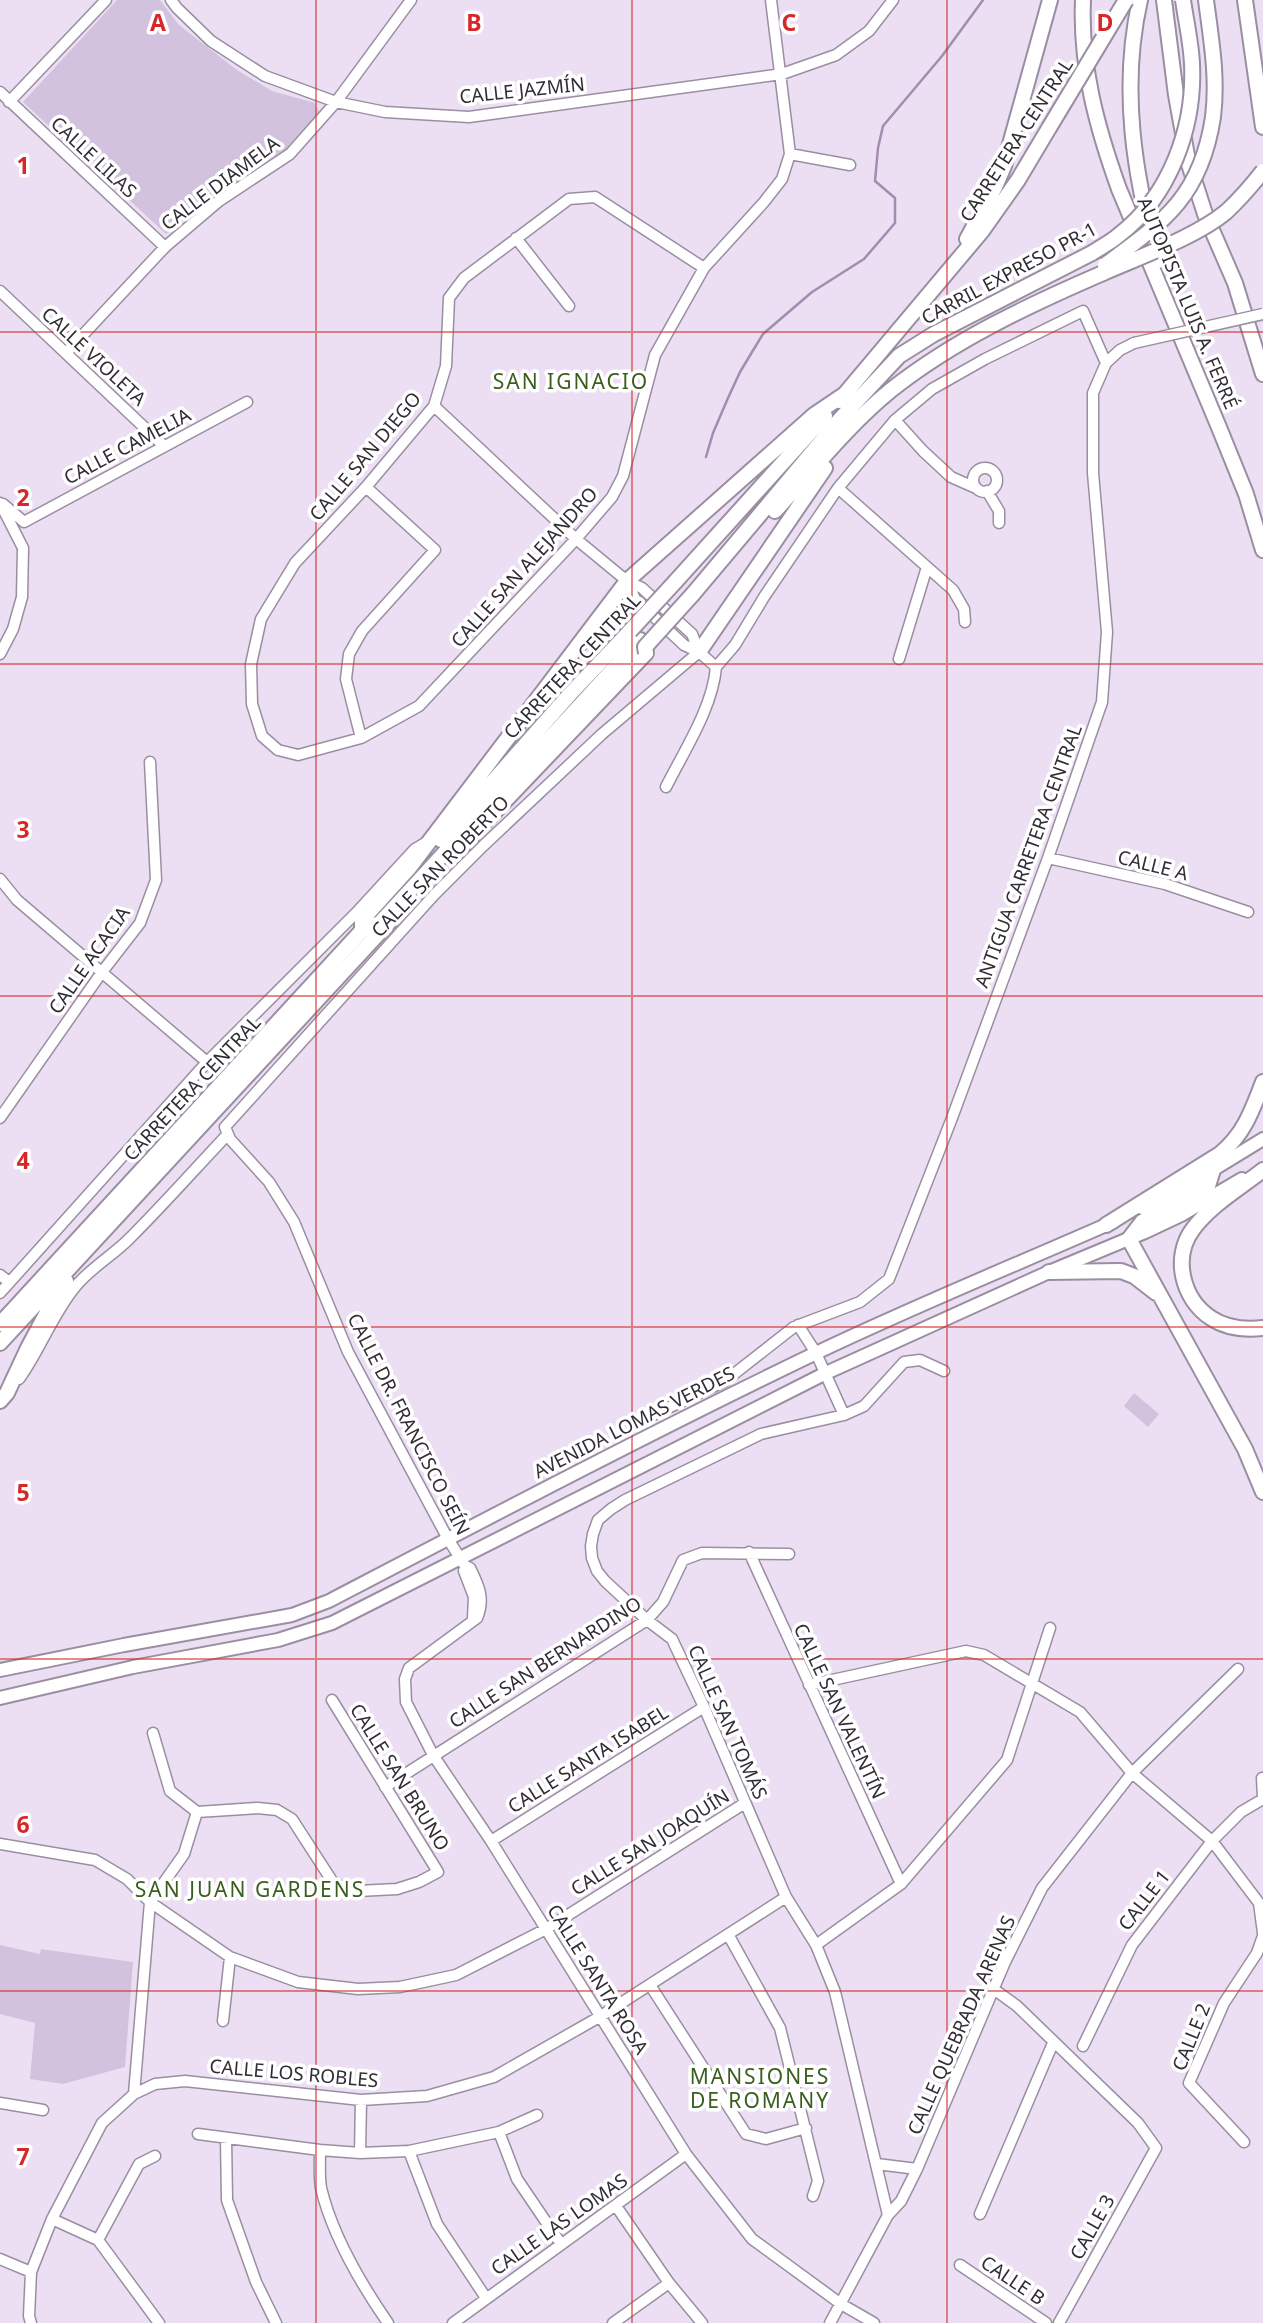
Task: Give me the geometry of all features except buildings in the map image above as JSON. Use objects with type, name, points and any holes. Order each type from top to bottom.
[{"type":"highway","points":[[950,268],[990,197],[1004,166],[1050,0]]},
{"type":"highway","name":"AUTOPISTA LUIS A. FERRÉ","points":[[1083,0],[1086,68],[1101,139],[1119,189],[1246,494],[1263,550]]},
{"type":"highway","name":"CARRETERA CENTRAL","points":[[0,1343],[424,885],[580,724],[639,641],[688,591],[845,394],[982,231],[1018,180],[1126,0]]},
{"type":"highway","points":[[1140,0],[1133,35],[1130,79],[1135,160],[1173,315]]},
{"type":"highway","points":[[1164,0],[1176,95],[1188,161],[1205,214],[1235,283],[1263,374]]},
{"type":"highway","name":"CARRIL EXPRESO PR-1","points":[[688,591],[888,367],[915,344],[1092,253],[1118,237],[1138,217],[1157,194],[1178,154],[1188,116],[1192,66],[1183,0]]},
{"type":"highway","points":[[1104,269],[1157,227],[1181,201],[1205,152],[1213,117],[1215,68],[1206,0]]},
{"type":"highway","points":[[1245,0],[1263,127]]},
{"type":"highway","name":"CARRETERA CENTRAL","points":[[0,1324],[362,930],[570,694],[639,641],[854,424],[916,371],[987,328],[1104,269],[1205,227],[1233,205],[1263,171]]},
{"type":"highway","points":[[362,930],[362,920],[410,867],[627,581],[814,415],[845,394]]},
{"type":"highway","points":[[699,652],[854,424]]},
{"type":"highway","points":[[1106,1224],[1220,1154],[1230,1145],[1248,1122],[1263,1082]]},
{"type":"highway","points":[[1263,1168],[1208,1213],[1194,1228],[1185,1244],[1181,1266],[1189,1294],[1212,1319],[1242,1329],[1263,1328]]},
{"type":"highway","points":[[1213,1170],[1208,1186],[1142,1222],[1129,1239],[1245,1449],[1263,1492]]},
{"type":"highway","points":[[4,1397],[52,1303],[79,1265],[85,1251]]},
{"type":"highway","points":[[1049,1272],[1121,1271],[1134,1276],[1163,1299]]},
{"type":"main road","name":"AVENIDA LOMAS VERDES","points":[[0,1670],[292,1615],[329,1601],[578,1471],[816,1353],[1170,1196],[1263,1139]]},
{"type":"main road","points":[[0,1698],[133,1667],[297,1635],[332,1623],[463,1562],[826,1373],[1181,1215],[1263,1168]]},
{"type":"street","points":[[9,102],[106,0]]},
{"type":"street","name":"CALLE JAZMÍN","points":[[172,0],[211,41],[265,76],[336,102],[385,112],[469,117],[782,74],[836,55],[869,31],[893,0]]},
{"type":"street","name":"CALLE DIAMELA","points":[[66,353],[165,247],[219,201],[290,155],[336,102],[411,0]]},
{"type":"street","name":"CALLE SAN ALEJANDRO","points":[[361,738],[419,706],[612,497],[623,476],[655,355],[704,268],[782,179],[790,154],[771,0]]},
{"type":"street","name":"CALLE LILAS","points":[[0,92],[165,247]]},
{"type":"street","points":[[790,154],[850,165]]},
{"type":"street","name":"CALLE SAN DIEGO","points":[[361,738],[298,755],[278,750],[262,736],[252,704],[251,664],[261,619],[295,563],[366,486],[434,406],[446,366],[449,298],[464,278],[569,199],[595,197],[704,268]]},
{"type":"street","points":[[516,237],[569,306]]},
{"type":"street","name":"CALLE VIOLETA","points":[[0,292],[164,446]]},
{"type":"street","points":[[666,787],[708,701],[716,667],[735,645],[838,488],[895,420],[932,389],[985,359],[1083,311],[1105,363],[1120,350],[1134,343],[1263,314]]},
{"type":"street","name":"ANTIGUA CARRETERA CENTRAL","points":[[636,1423],[725,1381],[798,1325],[860,1302],[889,1279],[1048,858],[1102,702],[1107,632],[1093,473],[1093,393],[1105,363]]},
{"type":"street","name":"CALLE CAMELIA","points":[[23,522],[247,402]]},
{"type":"street","points":[[434,406],[576,539],[627,581],[642,588],[692,634],[699,652],[716,667]]},
{"type":"street","points":[[895,420],[951,477],[981,489],[999,511],[999,523]]},
{"type":"street","points":[[361,738],[346,679],[349,654],[362,631],[435,550],[366,486]]},
{"type":"street","points":[[838,488],[953,590],[964,609],[965,622]]},
{"type":"street","points":[[0,502],[23,522],[22,597],[13,628],[0,654]]},
{"type":"street","points":[[0,502],[23,548]]},
{"type":"street","points":[[899,659],[927,567]]},
{"type":"street","name":"CALLE SAN ROBERTO","points":[[4,1397],[34,1358],[73,1289],[89,1272],[130,1239],[435,895],[499,830],[602,734],[699,652]]},
{"type":"street","name":"CALLE ACACIA","points":[[0,1118],[102,972],[140,923],[156,880],[150,762]]},
{"type":"street","points":[[0,1293],[207,1062],[358,911],[415,849],[431,840]]},
{"type":"street","name":"CALLE A","points":[[1048,858],[1165,884],[1248,912]]},
{"type":"street","points":[[0,879],[17,901],[207,1062]]},
{"type":"street","name":"CALLE DR. FRANCISCO SEÍN","points":[[226,1130],[269,1182],[294,1222],[348,1352],[463,1562]]},
{"type":"street","points":[[0,1275],[9,1282]]},
{"type":"street","points":[[798,1325],[816,1353],[844,1415]]},
{"type":"street","name":"CALLE SAN TOMÁS","points":[[888,2215],[835,1992],[816,1945],[786,1897],[672,1639],[605,1581],[597,1571],[591,1546],[598,1520],[625,1500],[761,1434],[844,1415],[864,1406],[904,1362],[920,1360],[944,1371]]},
{"type":"street","name":"CALLE SAN VALENTÍN","points":[[749,1552],[901,1884]]},
{"type":"street","name":"CALLE SAN BERNARDINO","points":[[385,1787],[647,1620],[663,1602],[683,1560],[702,1553],[789,1554]]},
{"type":"street","name":"CALLE SANTA ROSA","points":[[463,1562],[470,1568],[482,1599],[477,1618],[417,1661],[409,1668],[405,1679],[406,1702],[433,1755],[491,1841],[686,2154],[752,2239],[841,2304],[874,2323]]},
{"type":"street","points":[[816,1945],[901,1884],[1007,1759],[1050,1628]]},
{"type":"street","points":[[808,1685],[966,1651],[984,1655],[1031,1682]]},
{"type":"street","name":"CALLE QUEBRADA ARENAS","points":[[830,2323],[888,2215],[901,2201],[917,2169],[1005,1962],[1042,1888],[1132,1773],[1238,1669]]},
{"type":"street","name":"CALLE 2","points":[[1031,1682],[1080,1712],[1132,1773],[1212,1841],[1259,1903],[1263,1935],[1257,1954],[1224,2003],[1189,2083],[1244,2142]]},
{"type":"street","name":"CALLE SAN BRUNO","points":[[197,1812],[258,1808],[277,1810],[292,1819],[334,1884],[358,1891],[397,1889],[438,1872],[332,1700]]},
{"type":"street","name":"CALLE SANTA ISABEL","points":[[491,1841],[704,1707]]},
{"type":"street","points":[[134,2094],[150,1902],[184,1854],[197,1812],[170,1790],[153,1733]]},
{"type":"street","points":[[1262,1778],[1263,1799]]},
{"type":"street","name":"CALLE 1","points":[[1083,2046],[1132,1945],[1212,1841],[1241,1812],[1263,1799]]},
{"type":"street","name":"CALLE SAN JOAQUÍN","points":[[0,1844],[95,1860],[127,1879],[150,1902],[230,1957],[298,1982],[358,1989],[400,1987],[456,1975],[546,1929],[745,1803]]},
{"type":"street","name":"CALLE LOS ROBLES","points":[[31,2323],[31,2272],[52,2220],[102,2123],[134,2094],[155,2084],[185,2081],[361,2101],[427,2096],[494,2077],[601,2017],[786,1897]]},
{"type":"street","points":[[729,1936],[780,2028],[818,2181],[813,2196]]},
{"type":"street","points":[[223,2021],[230,1957]]},
{"type":"street","points":[[650,1985],[746,2134],[765,2139],[806,2127]]},
{"type":"street","points":[[980,2214],[1053,2043],[1017,2006],[995,1990]]},
{"type":"street","name":"CALLE 3","points":[[1053,2043],[1138,2123],[1156,2148],[1059,2323]]},
{"type":"street","points":[[360,2152],[361,2101]]},
{"type":"street","points":[[0,2103],[43,2110]]},
{"type":"street","points":[[198,2134],[320,2150],[409,2151],[499,2132],[537,2115]]},
{"type":"street","points":[[499,2132],[517,2179],[561,2244]]},
{"type":"street","points":[[226,2138],[227,2200],[256,2282],[276,2323]]},
{"type":"street","points":[[320,2150],[321,2186],[338,2235],[387,2323]]},
{"type":"street","points":[[409,2151],[437,2224],[485,2298]]},
{"type":"street","name":"CALLE LAS LOMAS","points":[[453,2323],[686,2154]]},
{"type":"street","points":[[98,2240],[139,2164],[155,2156]]},
{"type":"street","points":[[877,2164],[917,2169]]},
{"type":"street","points":[[616,2206],[669,2283],[702,2323]]},
{"type":"street","points":[[52,2220],[98,2240],[159,2323]]},
{"type":"street","points":[[0,2259],[31,2272]]},
{"type":"street","name":"CALLE B","points":[[960,2265],[1046,2323]]},
{"type":"street","points":[[613,2323],[669,2283]]},
{"type":"shaded area","points":[[117,0],[160,0],[179,25],[237,70],[272,91],[315,103],[319,112],[285,150],[220,190],[166,234],[23,102]]},
{"type":"shaded area","points":[[1134,1393],[1159,1414],[1148,1427],[1124,1406]]},
{"type":"shaded area","points":[[0,1945],[40,1954],[41,1949],[133,1962],[125,2067],[63,2084],[30,2079],[35,2023],[0,2014]]},
{"type":"waterway","points":[[706,457],[713,433],[740,372],[763,334],[812,292],[864,259],[895,223],[895,198],[875,181],[883,126],[942,56],[983,0]]},
{"type":"district","name":"SAN IGNACIO","points":[[571,382]]},
{"type":"district","name":"SAN JUAN GARDENS","points":[[250,1890]]},
{"type":"district","name":"MANSIONES DE ROMANY","points":[[760,2089]]}]
